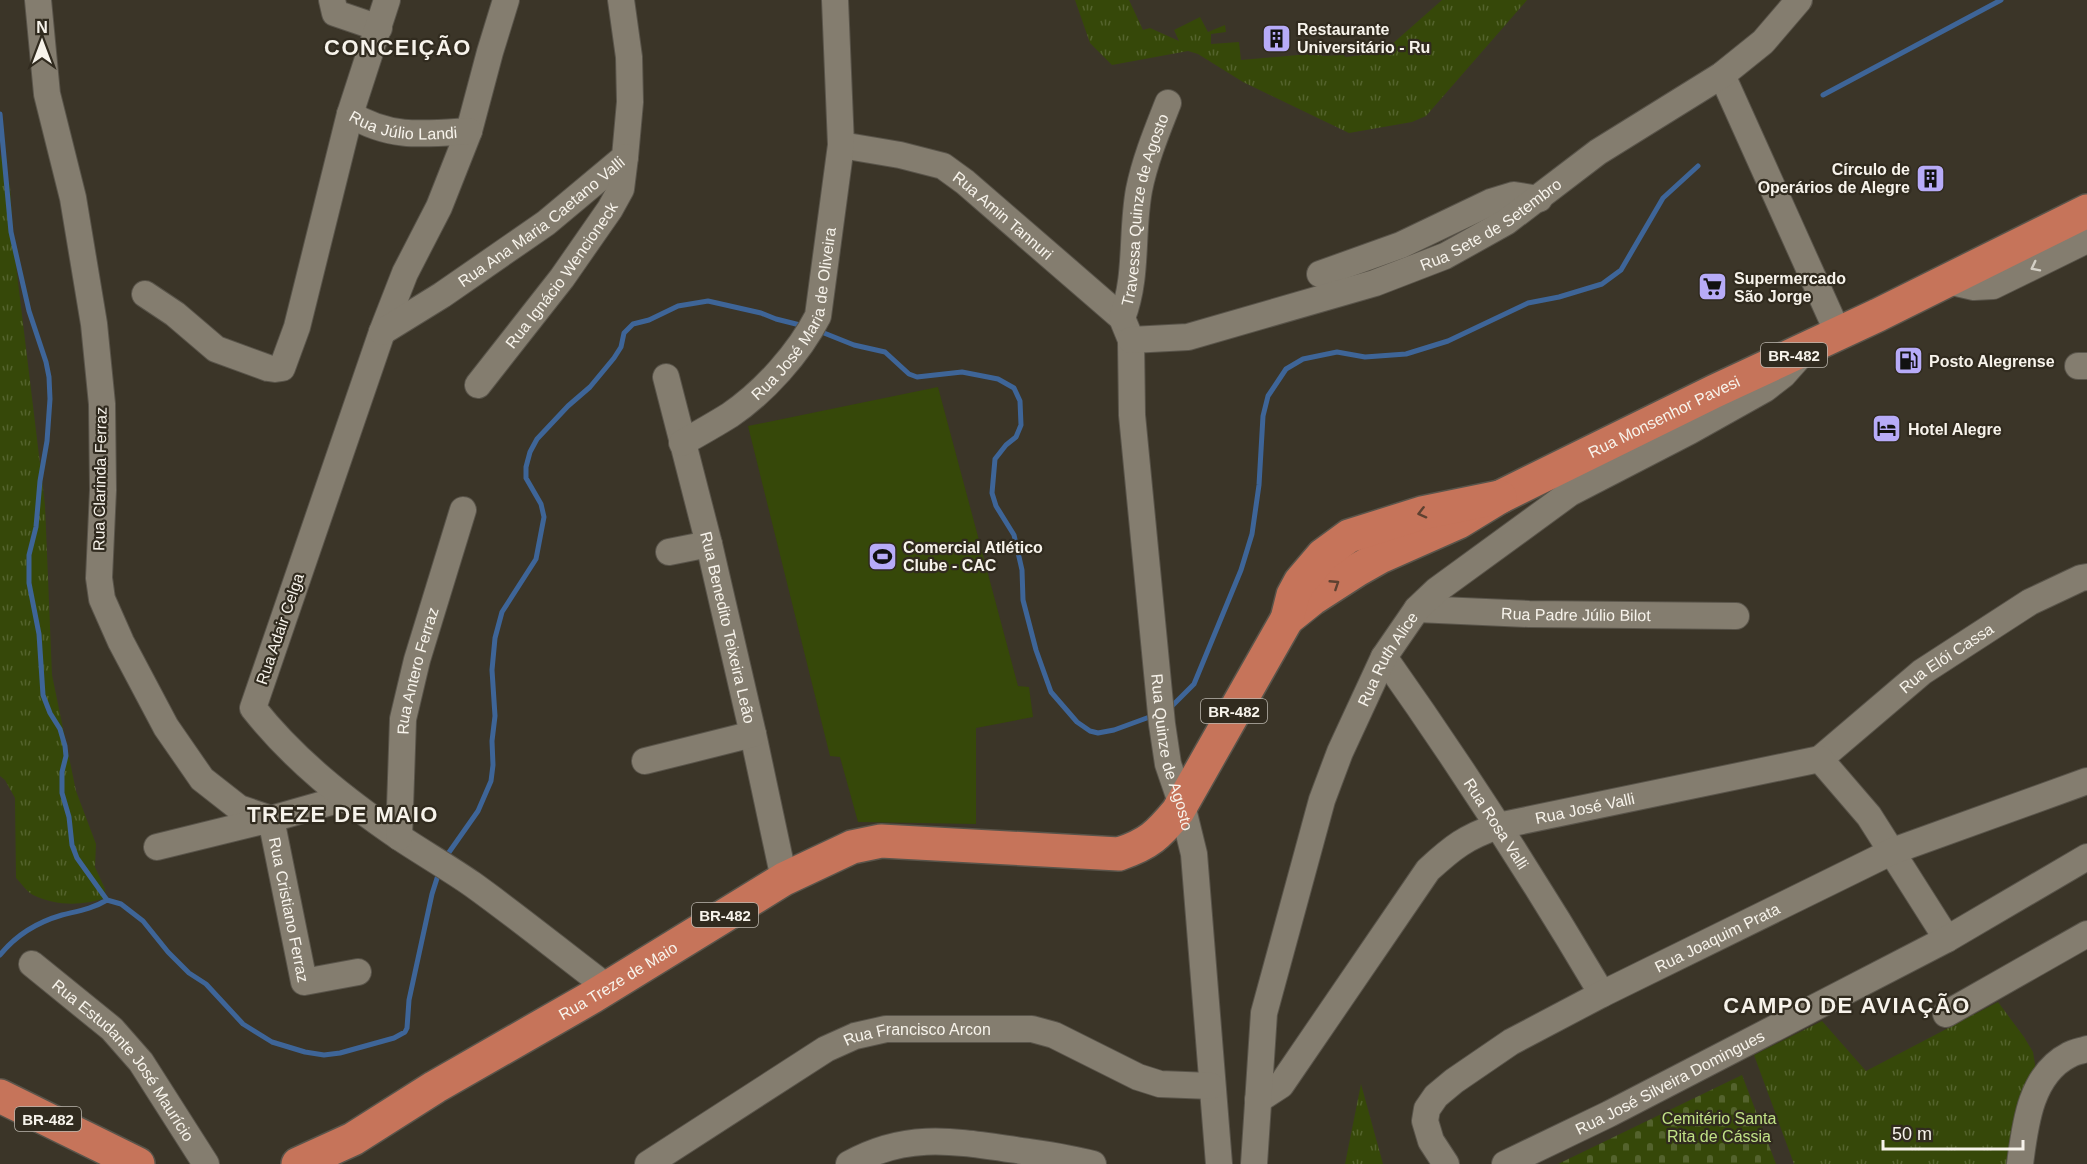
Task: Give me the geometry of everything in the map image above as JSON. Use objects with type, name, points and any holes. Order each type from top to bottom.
[{"type":"highway","name":"Rua Monsenhor Pavesi","points":[[1182,805],[1287,619],[1312,599],[1357,570],[1376,543],[1459,522],[1500,497],[1715,391],[1948,281],[2087,211]]},
{"type":"highway","name":"Rua Treze de Maio","points":[[298,1164],[353,1139],[435,1087],[784,879],[852,847],[881,841],[1119,854],[1136,848],[1156,836],[1182,805]]},
{"type":"highway","name":"BR-482","points":[[0,1096],[120,1158]]},
{"type":"street","name":"Rua Clarinda Ferraz","points":[[38,0],[47,94],[73,198],[94,324],[102,404],[103,490],[99,578],[102,599],[120,642],[166,727],[202,779],[239,808],[271,819]]},
{"type":"street","points":[[332,0],[335,13],[379,28]]},
{"type":"street","name":"Rua Júlio Landi","points":[[387,0],[350,114],[375,128],[408,134],[469,131]]},
{"type":"street","name":"Rua Júlio Landi","points":[[382,332],[405,273],[438,207],[469,131],[506,0]]},
{"type":"street","name":"Rua Ana Maria Caetano Valli","points":[[382,332],[442,296],[546,223],[625,157],[630,102],[629,57],[621,0]]},
{"type":"street","name":"Rua José Maria de Oliveira","points":[[682,444],[730,415],[758,393],[796,351],[810,333],[818,316],[841,145],[835,0]]},
{"type":"street","name":"Rua Sete de Setembro","points":[[1126,329],[1188,337],[1375,283],[1445,256],[1506,222],[1599,152],[1722,75],[1763,42],[1799,0]]},
{"type":"street","points":[[1722,75],[1838,333]]},
{"type":"street","name":"Travessa Quinze de Agosto","points":[[1126,329],[1139,191],[1151,147],[1168,103]]},
{"type":"street","points":[[146,294],[175,314],[216,349],[268,368],[282,368],[297,327],[350,114]]},
{"type":"street","name":"Rua Amin Tannuri","points":[[841,145],[900,155],[943,166],[964,182],[1126,329]]},
{"type":"street","name":"Rua Ignácio Wencioneck","points":[[478,385],[562,278],[610,209],[621,189],[625,157]]},
{"type":"street","points":[[1320,273],[1401,245],[1491,202],[1514,195],[1539,199]]},
{"type":"street","points":[[1948,281],[1974,287],[1993,286],[2087,240]]},
{"type":"street","name":"Rua Quinze de Agosto","points":[[1126,329],[1160,715],[1168,764],[1182,805],[1195,866],[1219,1164]]},
{"type":"street","name":"Rua Adair Celga","points":[[382,332],[253,708],[275,736],[309,769],[345,798],[399,837],[471,883],[606,987]]},
{"type":"street","name":"Rua Ruth Alice","points":[[1254,1164],[1264,1013],[1322,800],[1340,752],[1384,657],[1417,609],[1437,590],[1570,493],[1765,389],[1783,375],[1805,350]]},
{"type":"street","name":"Rua Benedito Teixeira Leão","points":[[666,377],[709,544],[784,879]]},
{"type":"street","name":"Rua Antero Ferraz","points":[[399,837],[403,719],[417,660],[463,510]]},
{"type":"street","points":[[669,552],[709,544]]},
{"type":"street","name":"Rua Elói Cassa","points":[[1820,759],[1922,672],[2030,602],[2085,586]]},
{"type":"street","name":"Rua Padre Júlio Bilot","points":[[1417,609],[1528,614],[1736,616]]},
{"type":"street","name":"Rua Rosa Valli","points":[[1384,657],[1498,826],[1554,913],[1602,994]]},
{"type":"street","points":[[645,761],[753,734]]},
{"type":"street","points":[[1820,759],[1869,816],[1947,939]]},
{"type":"street","name":"Rua José Valli","points":[[1258,1100],[1281,1085],[1428,870],[1453,847],[1476,833],[1498,826],[1820,759]]},
{"type":"street","name":"Rua Joaquim Prata","points":[[1446,1164],[1431,1141],[1425,1121],[1427,1109],[1436,1096],[1454,1081],[1511,1042],[1602,994],[1893,851],[2087,781]]},
{"type":"street","points":[[157,847],[345,798]]},
{"type":"street","name":"Rua Cristiano Ferraz","points":[[271,819],[304,982],[358,972]]},
{"type":"street","name":"Rua José Silveira Domingues","points":[[1505,1164],[1620,1108],[1947,939],[2087,857]]},
{"type":"street","points":[[1946,1014],[2087,934]]},
{"type":"street","name":"Rua Estudante José Maurício","points":[[32,964],[112,1029],[141,1062],[206,1164]]},
{"type":"street","name":"Rua Francisco Arcon","points":[[648,1164],[826,1049],[855,1036],[886,1029],[1032,1029],[1054,1035],[1138,1077],[1160,1084],[1211,1086]]},
{"type":"street","points":[[2020,1164],[2031,1101],[2042,1082],[2048,1072],[2068,1055],[2087,1049]]},
{"type":"street","points":[[849,1164],[867,1154],[894,1145],[920,1141],[959,1142],[1064,1157],[1093,1164]]},
{"type":"green space","points":[[1075,0],[1129,0],[1143,30],[1150,28],[1179,41],[1174,30],[1200,17],[1208,32],[1225,25],[1226,32],[1211,34],[1211,44],[1239,42],[1241,60],[1321,53],[1322,56],[1344,55],[1345,57],[1382,53],[1442,0],[1527,0],[1426,116],[1412,122],[1349,133],[1243,82],[1198,54],[1188,51],[1112,65],[1090,43]]},
{"type":"green space","points":[[0,154],[10,186],[14,249],[45,505],[52,675],[76,791],[96,844],[95,867],[105,889],[105,898],[69,904],[42,899],[31,894],[16,878],[15,798],[5,780],[0,776]]},
{"type":"green space","name":"Comercial Atlético Clube - CAC","points":[[938,387],[1018,686],[1029,687],[1033,717],[976,728],[976,824],[858,822],[840,757],[830,756],[748,426]]},
{"type":"green space","points":[[1998,1002],[2033,1052],[2036,1070],[2015,1164],[1794,1164],[1754,1055],[1822,1021],[1866,1071]]},
{"type":"green space","name":"Cemitério Santa Rita de Cássia","points":[[1742,1075],[1776,1164],[1558,1164]]},
{"type":"green space","points":[[1361,1084],[1383,1164],[1345,1164]]},
{"type":"waterway","points":[[1823,95],[2001,0]]},
{"type":"waterway","points":[[0,114],[11,232],[29,311],[49,377],[47,441],[40,481],[36,527],[29,555],[29,583],[39,634],[43,695],[60,729],[65,746],[62,793],[69,817],[72,845],[77,858],[107,900],[121,904],[143,921],[168,952],[189,973],[206,984],[243,1024],[272,1042],[324,1055],[340,1053],[394,1038],[405,1032],[409,1000],[439,872]]},
{"type":"waterway","points":[[1169,709],[1194,684],[1241,570],[1252,534],[1259,485],[1263,416],[1268,396],[1286,369],[1303,359],[1337,352],[1365,357],[1406,354],[1448,341],[1528,303],[1559,297],[1602,284],[1621,270],[1663,198],[1698,166]]},
{"type":"waterway","points":[[445,858],[478,811],[491,781],[495,716],[492,670],[495,638],[502,612],[536,559],[544,517],[541,504],[526,478],[530,452],[537,439],[568,406],[590,387],[614,358],[621,347],[624,333],[633,324],[649,320],[678,306],[708,301],[804,326]]},
{"type":"waterway","points":[[819,331],[854,345],[885,352],[909,374],[917,377],[962,372],[998,379],[1014,388],[1020,401],[1021,425],[1016,437],[995,459],[992,493],[996,506],[1014,535],[1022,570],[1023,600],[1036,650],[1051,692],[1077,722],[1090,731],[1098,733],[1114,730],[1155,715]]},
{"type":"waterway","points":[[0,955],[20,935],[36,925],[90,908],[107,900]]},
{"type":"place","name":"Restaurante Universitário - Ru","points":[[1276,38]]},
{"type":"place","name":"Círculo de Operários de Alegre","points":[[1931,178]]},
{"type":"place","name":"Supermercado São Jorge","points":[[1713,287]]},
{"type":"place","name":"Posto Alegrense","points":[[1908,361]]},
{"type":"place","name":"Hotel Alegre","points":[[1887,429]]},
{"type":"place","name":"Comercial Atlético Clube - CAC","points":[[882,556]]},
{"type":"district","name":"CONCEIÇÃO","points":[[398,47]]},
{"type":"district","name":"TREZE DE MAIO","points":[[343,814]]},
{"type":"district","name":"CAMPO DE AVIAÇÃO","points":[[1847,1005]]}]
